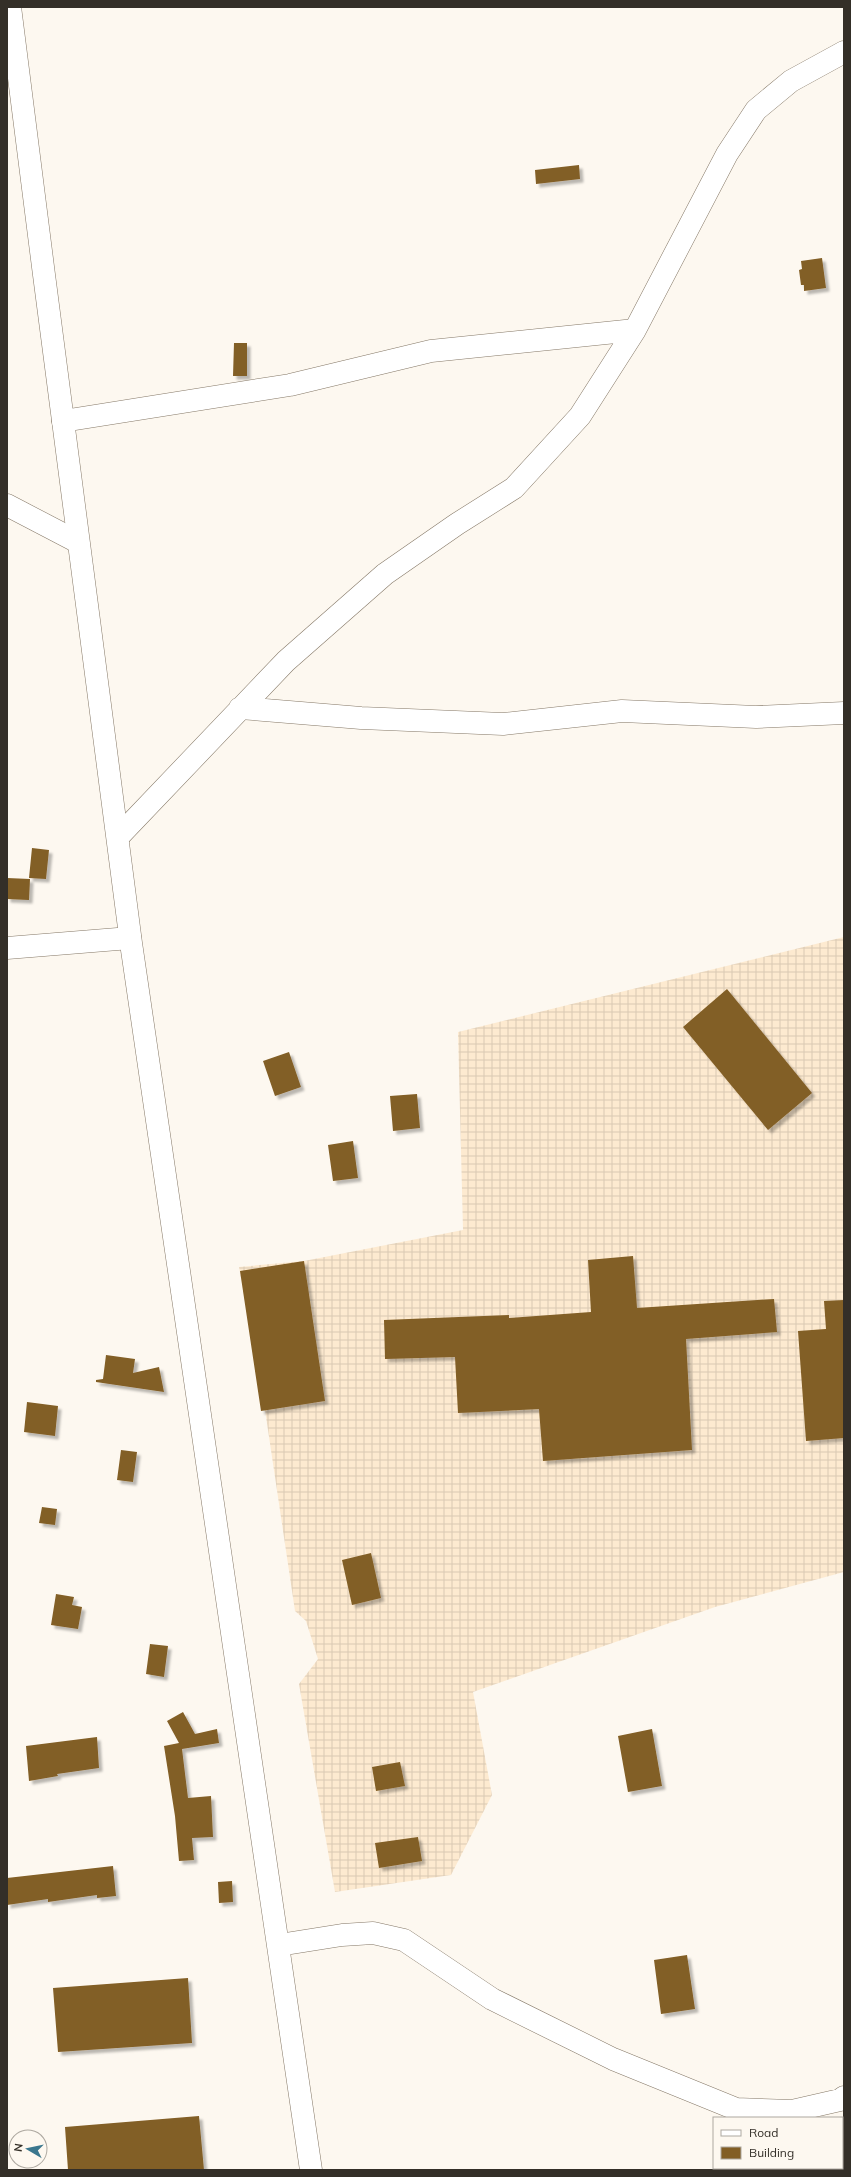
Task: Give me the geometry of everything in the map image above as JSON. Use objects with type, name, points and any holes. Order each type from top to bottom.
[{"type":"street","points":[[10,7],[63,421],[76,541],[118,837],[130,938],[311,2170]]},
{"type":"street","points":[[118,837],[286,661],[385,574],[457,524],[514,488],[580,416],[635,330],[727,154],[756,110],[791,81],[844,52]]},
{"type":"street","points":[[63,421],[290,385],[431,351],[635,330]]},
{"type":"street","points":[[7,505],[76,541]]},
{"type":"street","points":[[240,708],[361,718],[502,724],[622,711],[756,717],[844,713]]},
{"type":"street","points":[[7,948],[130,938]]},
{"type":"street","points":[[279,1945],[342,1934],[373,1933],[404,1940],[492,1999],[612,2059],[736,2109],[792,2111],[840,2100],[844,2097]]},
{"type":"shaded area","points":[[844,937],[844,1572],[715,1607],[473,1692],[492,1795],[451,1875],[335,1892],[299,1684],[318,1659],[306,1621],[295,1611],[265,1410],[239,1267],[304,1261],[463,1230],[458,1032]]},
{"type":"building","points":[[579,165],[580,179],[536,184],[535,170]]},
{"type":"building","points":[[822,258],[826,288],[804,291],[804,285],[801,285],[799,270],[802,269],[801,261]]},
{"type":"building","points":[[234,343],[247,343],[247,376],[233,376]]},
{"type":"building","points":[[32,848],[49,850],[46,879],[29,878]]},
{"type":"building","points":[[7,878],[30,879],[29,900],[7,899]]},
{"type":"building","points":[[727,989],[812,1093],[768,1130],[683,1027]]},
{"type":"building","points":[[289,1052],[301,1087],[275,1096],[263,1061]]},
{"type":"building","points":[[417,1094],[420,1128],[393,1131],[390,1096]]},
{"type":"building","points":[[353,1141],[358,1178],[333,1181],[328,1145]]},
{"type":"building","points":[[633,1256],[637,1308],[774,1299],[777,1332],[686,1339],[692,1450],[543,1461],[539,1409],[458,1413],[455,1357],[385,1359],[384,1320],[509,1315],[509,1318],[591,1312],[588,1260]]},
{"type":"building","points":[[304,1261],[325,1401],[261,1411],[240,1271]]},
{"type":"building","points":[[844,1300],[844,1438],[806,1441],[798,1331],[826,1329],[824,1301]]},
{"type":"building","points":[[106,1355],[135,1359],[133,1373],[159,1367],[164,1392],[96,1382],[96,1380],[103,1379]]},
{"type":"building","points":[[27,1402],[58,1406],[55,1436],[24,1432]]},
{"type":"building","points":[[121,1450],[137,1452],[133,1482],[117,1480]]},
{"type":"building","points":[[42,1507],[57,1509],[55,1525],[39,1523]]},
{"type":"building","points":[[371,1553],[381,1598],[352,1605],[342,1560]]},
{"type":"building","points":[[56,1594],[74,1597],[72,1605],[82,1607],[78,1629],[51,1625]]},
{"type":"building","points":[[150,1644],[168,1646],[164,1677],[146,1674]]},
{"type":"building","points":[[183,1712],[195,1734],[217,1729],[219,1743],[182,1749],[188,1798],[211,1796],[213,1837],[192,1838],[194,1860],[179,1861],[175,1816],[164,1746],[179,1743],[167,1721]]},
{"type":"building","points":[[652,1729],[662,1786],[628,1792],[618,1736]]},
{"type":"building","points":[[97,1737],[99,1768],[57,1774],[58,1776],[29,1781],[26,1746]]},
{"type":"building","points":[[400,1762],[405,1786],[376,1791],[372,1767]]},
{"type":"building","points":[[418,1837],[422,1861],[379,1868],[375,1843]]},
{"type":"building","points":[[113,1866],[116,1896],[97,1898],[97,1895],[48,1902],[48,1899],[7,1905],[7,1878]]},
{"type":"building","points":[[232,1881],[233,1902],[219,1903],[218,1882]]},
{"type":"building","points":[[687,1955],[695,2009],[661,2014],[654,1960]]},
{"type":"building","points":[[188,1978],[192,2043],[58,2052],[53,1988]]},
{"type":"building","points":[[199,2116],[204,2170],[68,2170],[65,2127]]}]
